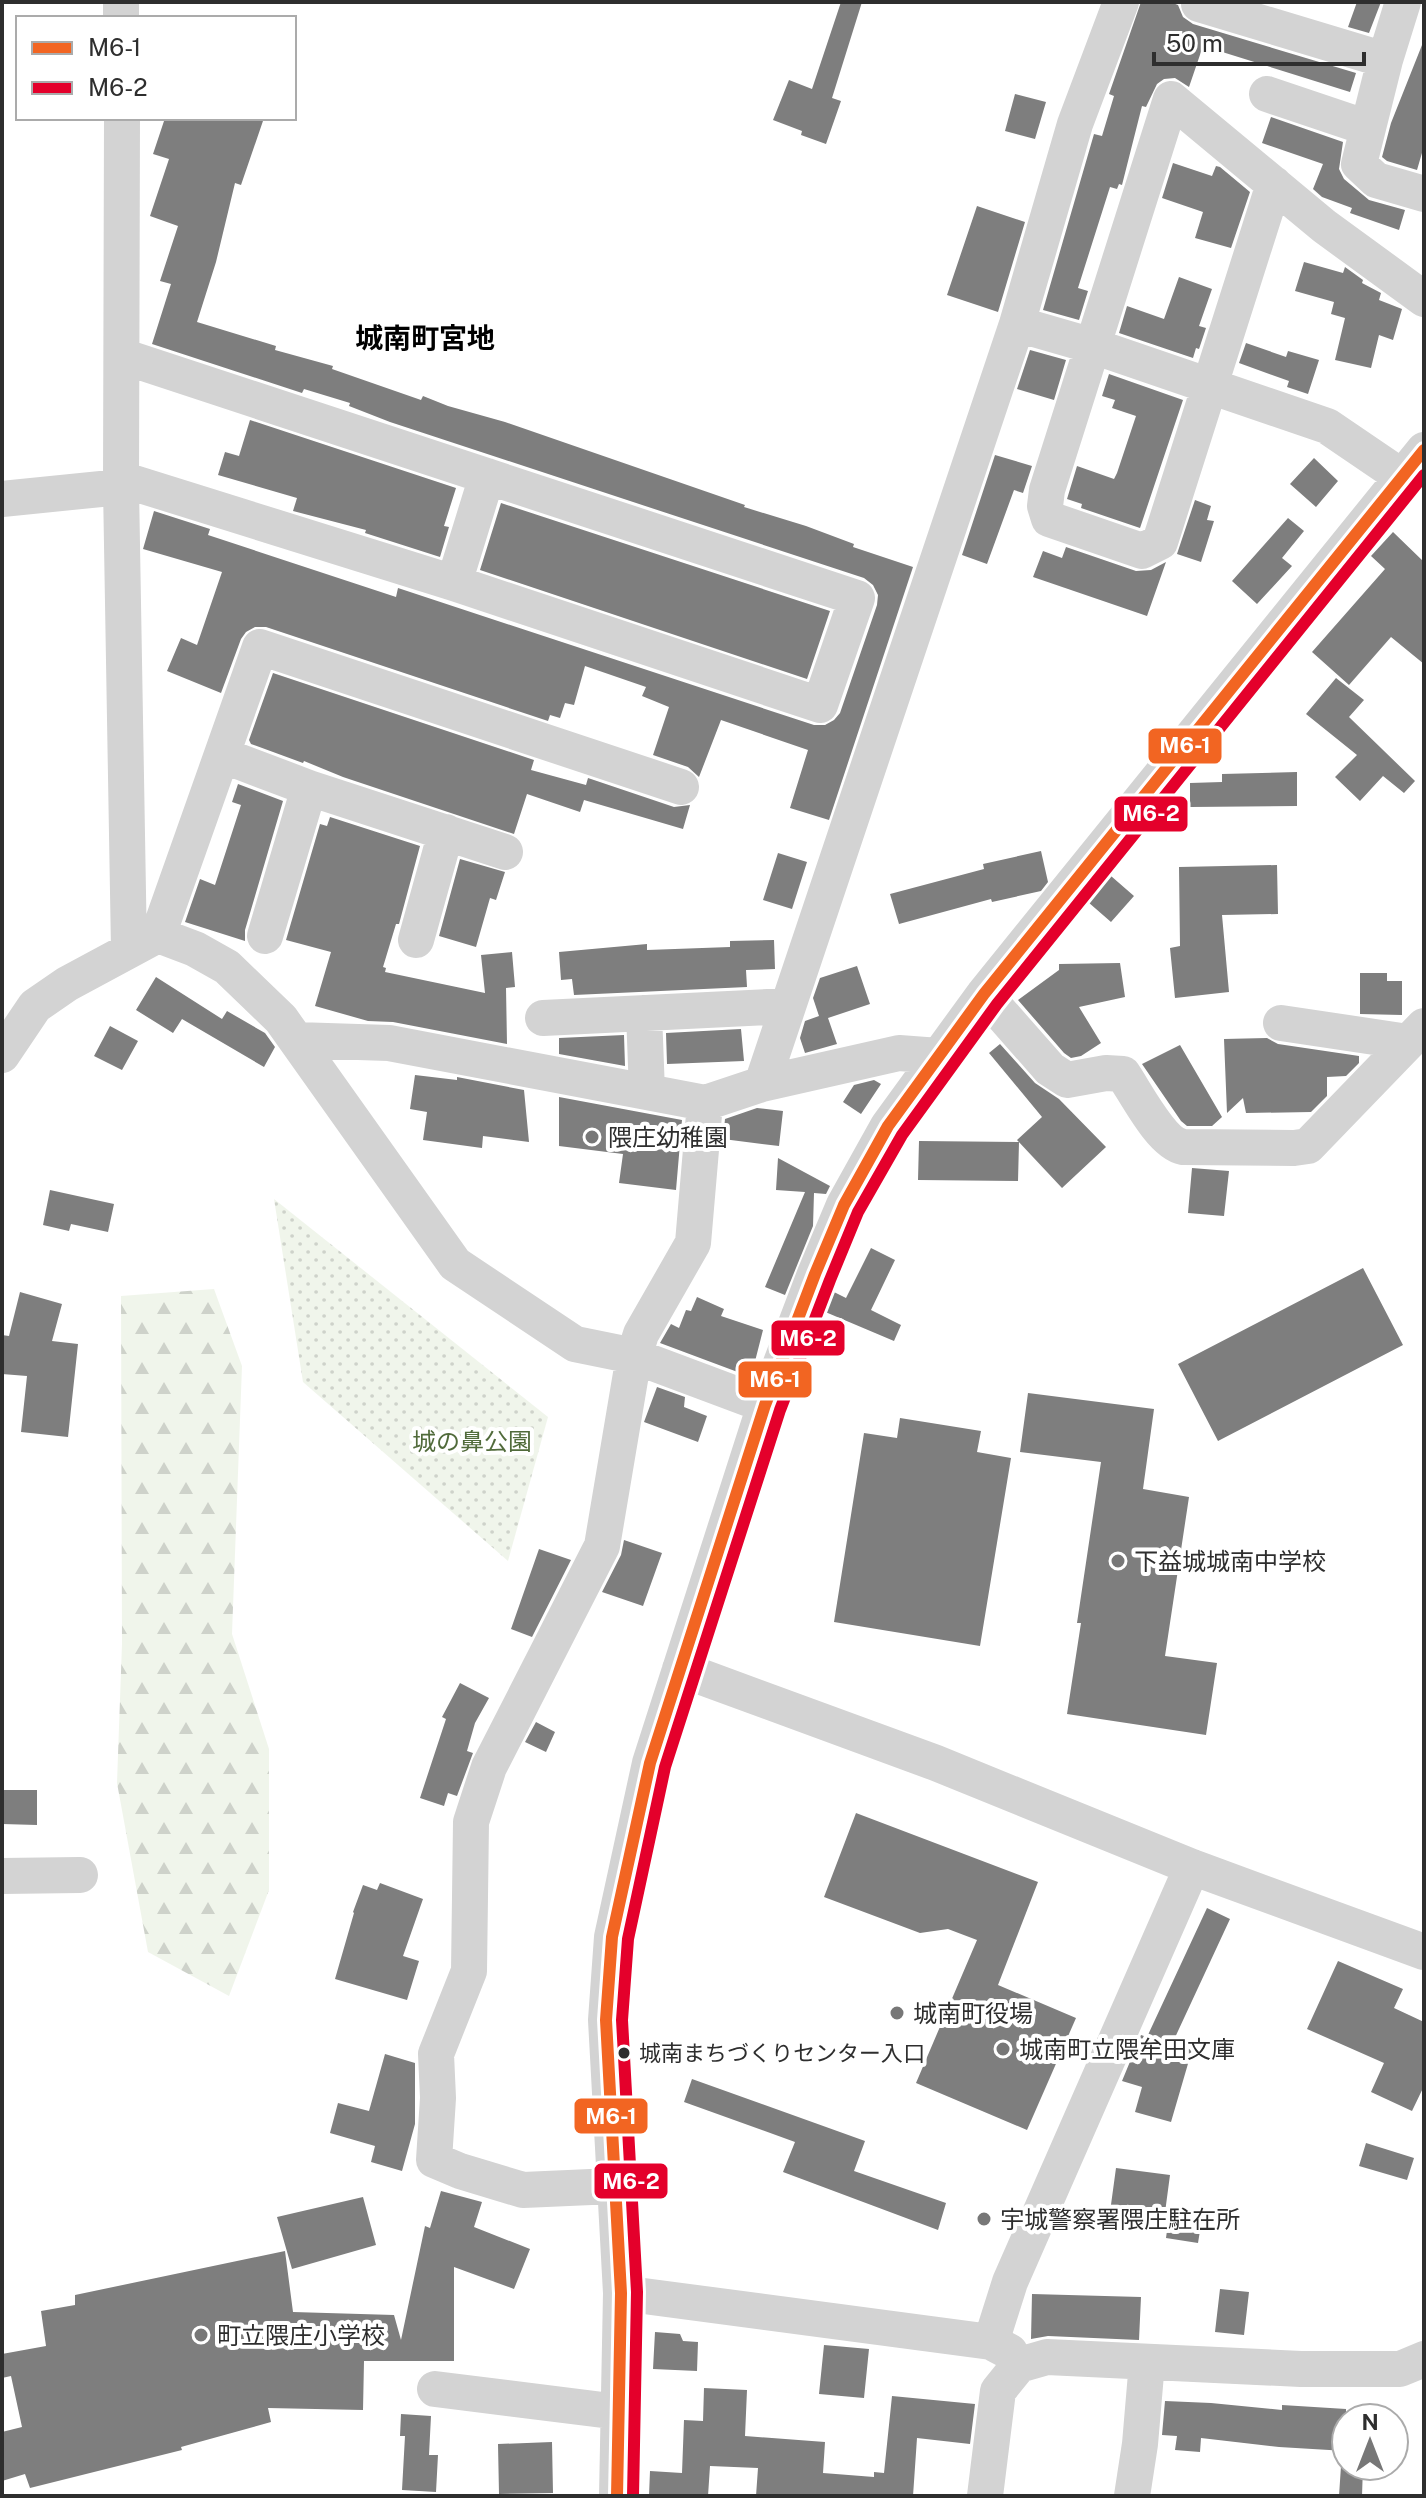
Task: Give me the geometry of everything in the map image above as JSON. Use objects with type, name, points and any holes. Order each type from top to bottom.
[{"type":"street","points":[[762,1084],[1017,324],[1075,124],[1121,2]]},
{"type":"street","points":[[1199,2],[1385,60]]},
{"type":"street","points":[[1408,15],[1385,60],[1359,164],[1376,180],[1424,194]]},
{"type":"street","points":[[1267,94],[1368,128]]},
{"type":"street","points":[[1274,184],[1160,542],[1142,551],[1049,519],[1045,506],[1047,490],[1171,99],[1274,184],[1324,226],[1424,299]]},
{"type":"street","points":[[122,120],[121,483],[144,943]]},
{"type":"street","points":[[617,2496],[621,2293],[606,2020],[612,1937],[650,1763],[765,1405],[815,1274],[844,1205],[888,1126],[984,994],[1413,464],[1327,426],[1093,346],[1017,324]]},
{"type":"street","points":[[2,499],[121,483],[454,583],[820,705],[857,598],[122,356]]},
{"type":"street","points":[[454,583],[487,476]]},
{"type":"street","points":[[144,943],[222,755],[260,647],[681,787]]},
{"type":"street","points":[[222,755],[309,788],[505,852]]},
{"type":"street","points":[[265,936],[309,788]]},
{"type":"street","points":[[416,940],[446,832]]},
{"type":"street","points":[[2,1055],[35,1006],[67,984],[144,943],[195,949],[227,967],[281,1019],[455,1264],[575,1344],[634,1356],[765,1405]]},
{"type":"street","points":[[984,994],[1050,1069],[1067,1080],[1106,1073],[1123,1074],[1165,1136],[1175,1146],[1183,1147],[1308,1146],[1416,1034]]},
{"type":"street","points":[[543,1018],[788,1006]]},
{"type":"street","points":[[644,1013],[647,1092]]},
{"type":"street","points":[[1281,1023],[1416,1034]]},
{"type":"street","points":[[296,1040],[389,1043],[705,1103],[762,1084],[899,1053],[939,1056]]},
{"type":"street","points":[[614,2186],[523,2190],[434,2160],[438,2098],[436,2054],[469,1971],[471,1822],[489,1767],[602,1546],[634,1356],[641,1334],[693,1243],[705,1103]]},
{"type":"street","points":[[680,1669],[936,1763],[1192,1867],[1424,1952]]},
{"type":"street","points":[[991,2342],[1010,2282],[1192,1867]]},
{"type":"street","points":[[2,1876],[80,1875]]},
{"type":"street","points":[[621,2293],[991,2342],[1011,2353],[1019,2365]]},
{"type":"street","points":[[985,2496],[998,2391],[1019,2365],[1047,2357],[1301,2369],[1400,2369],[1424,2359]]},
{"type":"street","points":[[1132,2496],[1147,2362]]},
{"type":"street","points":[[435,2389],[619,2412]]},
{"type":"green space","name":"城の鼻公園","points":[[274,1199],[548,1417],[508,1561],[303,1382]]},
{"type":"green space","points":[[214,1289],[242,1366],[232,1634],[269,1749],[269,1890],[229,1996],[148,1952],[117,1783],[122,1644],[121,1296]]},
{"type":"building","points":[[841,2],[862,2],[832,98],[841,101],[826,144],[773,120],[789,80],[812,89]]},
{"type":"building","points":[[1141,2],[1170,2],[1178,5],[1183,17],[1193,24],[1356,73],[1350,92],[1203,46],[1189,87],[1175,78],[1164,79],[1157,84],[1146,107],[1142,106],[1122,185],[1119,184],[1117,189],[1110,187],[1078,288],[1088,291],[1079,320],[1043,310],[1094,134],[1102,136],[1114,96],[1109,94]]},
{"type":"building","points":[[1357,2],[1381,2],[1369,33],[1348,27]]},
{"type":"building","points":[[1422,45],[1424,146],[1417,170],[1382,157],[1391,123]]},
{"type":"building","points":[[1015,94],[1046,102],[1035,139],[1005,131]]},
{"type":"building","points":[[1271,117],[1343,142],[1339,169],[1344,179],[1369,200],[1405,210],[1399,230],[1350,213],[1352,208],[1322,197],[1313,189],[1323,164],[1262,143]]},
{"type":"building","points":[[164,120],[263,120],[241,185],[235,183],[216,262],[197,322],[276,346],[275,350],[333,366],[332,369],[421,400],[423,396],[505,422],[806,526],[854,544],[853,547],[913,567],[829,820],[790,808],[808,750],[721,720],[699,777],[688,767],[653,755],[669,707],[642,696],[646,687],[585,666],[574,705],[565,703],[560,718],[550,715],[548,721],[266,627],[255,627],[241,639],[221,693],[167,671],[181,638],[197,645],[222,572],[143,549],[154,511],[210,529],[208,535],[396,597],[398,588],[814,725],[825,725],[840,713],[878,595],[873,585],[864,578],[390,422],[349,406],[350,403],[304,389],[302,393],[152,344],[171,284],[160,281],[178,226],[150,216],[169,159],[153,154]]},
{"type":"building","points":[[1173,163],[1212,176],[1216,166],[1220,167],[1250,192],[1231,248],[1195,238],[1203,212],[1162,198]]},
{"type":"building","points":[[977,206],[1025,222],[998,312],[947,295]]},
{"type":"building","points":[[1304,262],[1343,273],[1345,267],[1363,280],[1362,283],[1381,293],[1379,300],[1402,309],[1393,340],[1379,335],[1371,368],[1335,360],[1345,318],[1331,314],[1334,302],[1295,291]]},
{"type":"building","points":[[1179,277],[1212,289],[1199,326],[1206,328],[1193,358],[1119,333],[1127,306],[1164,319]]},
{"type":"building","points":[[1246,343],[1286,357],[1288,351],[1319,360],[1308,394],[1287,387],[1289,381],[1239,363]]},
{"type":"building","points":[[1030,350],[1066,360],[1054,400],[1017,389]]},
{"type":"building","points":[[1109,374],[1183,400],[1140,528],[1081,508],[1082,504],[1067,499],[1077,466],[1114,479],[1117,473],[1136,416],[1112,408],[1115,400],[1102,396]]},
{"type":"building","points":[[250,420],[456,488],[444,526],[449,527],[440,557],[365,533],[366,530],[293,511],[297,498],[218,475],[225,452],[239,456]]},
{"type":"building","points":[[995,455],[1032,466],[1023,493],[1014,490],[987,564],[962,555]]},
{"type":"building","points":[[1314,458],[1338,481],[1316,507],[1290,484]]},
{"type":"building","points":[[1195,500],[1211,506],[1207,520],[1214,521],[1201,562],[1177,554]]},
{"type":"building","points":[[501,503],[830,611],[807,679],[480,570]]},
{"type":"building","points":[[1288,518],[1304,531],[1282,558],[1292,566],[1257,604],[1232,581]]},
{"type":"building","points":[[1393,532],[1424,562],[1424,664],[1391,637],[1349,685],[1312,652],[1385,569],[1371,556]]},
{"type":"building","points":[[1066,547],[1136,571],[1151,570],[1166,562],[1147,616],[1033,577],[1043,551],[1062,558]]},
{"type":"building","points":[[273,673],[534,760],[531,770],[586,785],[588,778],[674,807],[690,805],[683,829],[584,800],[580,812],[527,794],[514,834],[251,744],[249,740]]},
{"type":"building","points":[[1336,678],[1364,700],[1349,717],[1415,781],[1404,793],[1383,776],[1360,801],[1335,777],[1357,755],[1306,714]]},
{"type":"building","points":[[1297,772],[1297,806],[1190,807],[1190,783],[1222,782],[1222,774]]},
{"type":"building","points":[[238,784],[283,801],[245,930],[245,941],[185,922],[200,879],[215,885],[241,805],[232,802]]},
{"type":"building","points":[[330,817],[420,846],[399,924],[396,924],[383,967],[386,968],[385,972],[485,993],[481,955],[512,952],[515,987],[506,988],[507,1044],[393,1022],[368,1021],[315,1006],[331,952],[286,940],[320,824],[327,826]]},
{"type":"building","points":[[1041,851],[1048,882],[1041,891],[992,902],[991,899],[899,924],[890,894],[984,869],[983,864]]},
{"type":"building","points":[[778,853],[807,862],[792,909],[763,900]]},
{"type":"building","points":[[460,859],[505,872],[496,900],[490,898],[476,947],[439,936]]},
{"type":"building","points":[[1277,865],[1278,914],[1222,915],[1229,992],[1175,998],[1170,948],[1180,946],[1179,867]]},
{"type":"building","points":[[1111,876],[1134,896],[1111,922],[1088,902]]},
{"type":"building","points":[[774,940],[775,969],[746,970],[747,987],[574,995],[572,979],[561,980],[559,952],[647,944],[647,950],[730,947],[730,941]]},
{"type":"building","points":[[1120,963],[1125,997],[1079,1007],[1101,1043],[1081,1056],[1071,1058],[1064,1053],[1018,1000],[1059,970],[1059,964]]},
{"type":"building","points":[[857,966],[870,1004],[828,1018],[837,1044],[805,1053],[800,1038],[805,1021],[819,1016],[813,998],[820,978]]},
{"type":"building","points":[[1360,973],[1387,973],[1387,981],[1402,981],[1402,1015],[1360,1014]]},
{"type":"building","points":[[156,977],[222,1019],[227,1011],[265,1033],[275,1047],[264,1067],[182,1019],[173,1033],[136,1010]]},
{"type":"building","points":[[110,1026],[138,1041],[122,1070],[94,1056]]},
{"type":"building","points":[[741,1029],[744,1061],[667,1064],[666,1033]]},
{"type":"building","points":[[624,1035],[625,1066],[559,1054],[559,1038]]},
{"type":"building","points":[[1267,1038],[1278,1044],[1359,1056],[1359,1063],[1346,1076],[1327,1077],[1327,1096],[1311,1112],[1246,1113],[1243,1098],[1227,1113],[1224,1039]]},
{"type":"building","points":[[1000,1044],[1035,1083],[1059,1099],[1106,1147],[1062,1188],[1017,1140],[1042,1117],[989,1053]]},
{"type":"building","points":[[1180,1045],[1222,1117],[1212,1126],[1187,1126],[1181,1121],[1142,1064]]},
{"type":"building","points":[[415,1075],[457,1080],[457,1077],[524,1090],[529,1142],[483,1136],[482,1148],[423,1140],[427,1112],[410,1109]]},
{"type":"building","points":[[874,1080],[881,1084],[861,1114],[843,1102],[854,1085]]},
{"type":"building","points":[[559,1097],[682,1120],[676,1190],[619,1183],[623,1154],[559,1146]]},
{"type":"building","points":[[757,1108],[783,1111],[779,1146],[723,1139],[725,1119]]},
{"type":"building","points":[[919,1141],[1019,1142],[1018,1181],[918,1180]]},
{"type":"building","points":[[778,1158],[830,1186],[826,1194],[814,1193],[813,1226],[785,1295],[765,1287],[805,1192],[776,1190]]},
{"type":"building","points":[[1192,1168],[1229,1171],[1224,1216],[1188,1213]]},
{"type":"building","points":[[50,1190],[114,1204],[108,1232],[71,1224],[69,1231],[43,1225]]},
{"type":"building","points":[[871,1248],[895,1260],[871,1310],[901,1325],[894,1341],[823,1311],[832,1291],[846,1298]]},
{"type":"building","points":[[1363,1268],[1403,1345],[1218,1441],[1178,1364]]},
{"type":"building","points":[[20,1292],[62,1304],[52,1341],[78,1344],[68,1437],[21,1432],[27,1376],[2,1374],[2,1335],[9,1336]]},
{"type":"building","points":[[697,1297],[724,1309],[721,1316],[763,1330],[751,1377],[660,1343],[671,1324],[679,1328],[686,1310],[691,1311]]},
{"type":"building","points":[[657,1387],[685,1397],[684,1407],[707,1416],[698,1442],[644,1422]]},
{"type":"building","points":[[1028,1393],[1154,1409],[1143,1489],[1189,1497],[1165,1656],[1217,1663],[1206,1735],[1067,1714],[1101,1462],[1020,1452]]},
{"type":"building","points":[[900,1418],[981,1431],[977,1452],[1011,1458],[980,1646],[834,1622],[864,1433],[897,1438]]},
{"type":"building","points":[[624,1540],[662,1553],[643,1606],[602,1592],[621,1555]]},
{"type":"building","points":[[539,1549],[571,1560],[532,1637],[511,1629]]},
{"type":"building","points":[[460,1683],[489,1698],[475,1723],[467,1751],[473,1753],[457,1796],[448,1793],[444,1806],[420,1798],[446,1719],[442,1717]]},
{"type":"building","points":[[536,1722],[555,1732],[546,1752],[525,1742]]},
{"type":"building","points":[[2,1790],[37,1790],[37,1825],[2,1824]]},
{"type":"building","points":[[856,1813],[1038,1882],[998,1985],[1076,2018],[1027,2130],[916,2083],[977,1940],[948,1929],[920,1933],[824,1897]]},
{"type":"building","points":[[380,1883],[423,1899],[403,1956],[419,1961],[407,2000],[335,1979],[363,1885],[377,1890]]},
{"type":"building","points":[[1207,1908],[1230,1919],[1172,2044],[1192,2050],[1171,2122],[1135,2112],[1142,2087],[1122,2081],[1141,2035],[1147,2037]]},
{"type":"building","points":[[1338,1961],[1403,1989],[1394,2008],[1424,2022],[1424,2086],[1412,2111],[1371,2092],[1384,2063],[1307,2029]]},
{"type":"building","points":[[385,2054],[415,2063],[415,2124],[402,2171],[371,2162],[375,2146],[330,2133],[338,2103],[369,2111]]},
{"type":"building","points":[[692,2079],[865,2141],[854,2171],[946,2203],[938,2230],[783,2172],[795,2142],[684,2102]]},
{"type":"building","points":[[1366,2143],[1414,2158],[1407,2180],[1359,2166]]},
{"type":"building","points":[[1116,2168],[1170,2175],[1164,2220],[1110,2212]]},
{"type":"building","points":[[441,2191],[482,2202],[474,2227],[530,2249],[514,2289],[454,2267],[454,2361],[364,2361],[363,2410],[268,2408],[271,2422],[181,2447],[182,2450],[30,2488],[25,2474],[2,2481],[2,2432],[22,2427],[11,2376],[2,2378],[2,2354],[46,2346],[41,2311],[75,2305],[75,2295],[285,2251],[293,2312],[394,2315],[401,2340],[425,2226],[430,2228]]},
{"type":"building","points":[[363,2197],[376,2245],[292,2269],[277,2217]]},
{"type":"building","points":[[1170,2208],[1203,2212],[1198,2243],[1166,2238]]},
{"type":"building","points":[[1220,2289],[1249,2292],[1244,2335],[1215,2332]]},
{"type":"building","points":[[1032,2294],[1141,2297],[1139,2340],[1048,2336],[1031,2339]]},
{"type":"building","points":[[655,2332],[680,2334],[683,2341],[698,2342],[697,2371],[653,2369]]},
{"type":"building","points":[[824,2345],[869,2349],[864,2398],[819,2394]]},
{"type":"building","points":[[704,2388],[747,2390],[745,2436],[825,2442],[823,2473],[874,2477],[874,2472],[884,2473],[892,2396],[975,2404],[970,2444],[917,2438],[913,2496],[756,2496],[758,2468],[710,2466],[708,2496],[649,2496],[650,2471],[682,2473],[684,2420],[703,2421]]},
{"type":"building","points":[[1165,2401],[1282,2410],[1282,2405],[1330,2408],[1330,2450],[1201,2438],[1200,2452],[1175,2450],[1177,2436],[1162,2435]]},
{"type":"building","points":[[401,2414],[431,2416],[429,2455],[438,2455],[436,2492],[402,2490],[405,2436],[400,2436]]},
{"type":"building","points":[[552,2442],[553,2493],[499,2494],[498,2444]]},
{"type":"building","points":[[1340,2482],[1362,2482],[1362,2496],[1339,2496]]},
{"type":"transit line","name":"M6-1","points":[[617,2496],[621,2293],[606,2020],[612,1937],[650,1763],[765,1405],[815,1274],[844,1205],[888,1126],[984,994],[1424,450]]},
{"type":"transit line","name":"M6-2","points":[[633,2496],[637,2292],[622,2020],[628,1939],[665,1767],[780,1410],[830,1280],[858,1212],[902,1135],[997,1004],[1424,475]]},
{"type":"place","name":"隈庄幼稚園","points":[[592,1137]]},
{"type":"place","name":"下益城城南中学校","points":[[1118,1561]]},
{"type":"place","name":"城南町役場","points":[[897,2013]]},
{"type":"place","name":"城南町立隈牟田文庫","points":[[1003,2049]]},
{"type":"place","name":"城南まちづくりセンター入口","points":[[624,2053]]},
{"type":"place","name":"宇城警察署隈庄駐在所","points":[[984,2219]]},
{"type":"place","name":"町立隈庄小学校","points":[[201,2335]]},
{"type":"district","name":"城南町宮地","points":[[425,337]]}]
